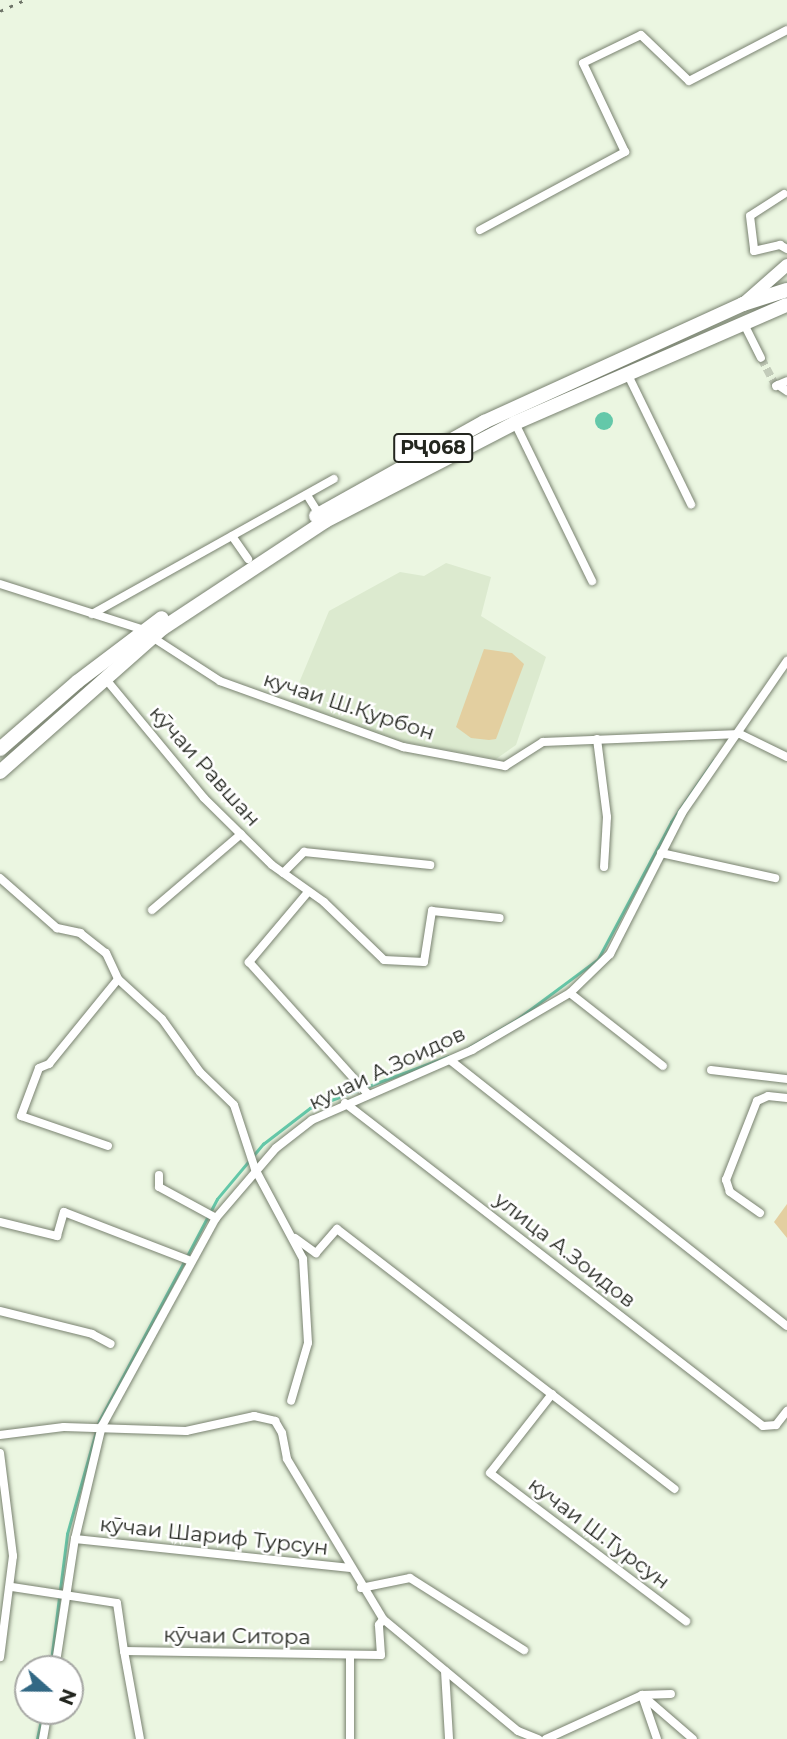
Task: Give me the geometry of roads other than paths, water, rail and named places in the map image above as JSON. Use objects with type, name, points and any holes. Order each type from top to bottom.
[{"type":"highway","points":[[743,304],[787,290]]},
{"type":"highway","name":"РҶ068","points":[[0,749],[248,559],[318,514],[450,439],[743,304]]},
{"type":"highway","points":[[749,319],[787,305]]},
{"type":"highway","name":"РҶ068","points":[[0,772],[148,634],[325,521],[515,423],[749,319]]},
{"type":"main road","name":"РҶ068","points":[[743,304],[787,265]]},
{"type":"main road","name":"РҶ068","points":[[749,319],[787,290]]},
{"type":"street","points":[[480,230],[625,152],[583,64],[641,35],[690,81],[787,30]]},
{"type":"street","points":[[784,194],[750,216],[754,251],[780,245],[787,249]]},
{"type":"street","points":[[749,319],[761,358]]},
{"type":"street","points":[[628,375],[691,504]]},
{"type":"street","points":[[787,381],[777,386],[787,391]]},
{"type":"street","points":[[515,423],[592,581]]},
{"type":"street","points":[[92,614],[334,479]]},
{"type":"street","points":[[307,495],[318,514]]},
{"type":"street","points":[[232,536],[248,559]]},
{"type":"street","name":"кучаи Ш.Қурбон","points":[[0,584],[148,634],[220,681],[403,747],[505,766],[543,742],[740,734],[787,757]]},
{"type":"street","name":"кучаи А.Зоидов","points":[[56,1655],[62,1592],[99,1426],[187,1260],[253,1162],[312,1120],[365,1090],[450,1060],[570,993],[610,954],[682,813],[783,673],[787,661]]},
{"type":"street","name":"кӯчаи Равшан","points":[[104,677],[204,798],[283,873],[324,902],[384,960],[424,962],[432,911],[500,918]]},
{"type":"street","points":[[597,739],[607,817],[604,867]]},
{"type":"street","points":[[152,910],[241,834]]},
{"type":"street","points":[[283,873],[304,852],[430,865]]},
{"type":"street","points":[[661,853],[775,878]]},
{"type":"street","points":[[0,878],[57,928],[80,933],[106,953],[118,979],[162,1019],[200,1072],[234,1105],[253,1162],[295,1238],[303,1259],[308,1343],[291,1401]]},
{"type":"street","points":[[307,892],[249,962],[365,1090]]},
{"type":"street","points":[[108,1146],[21,1116],[39,1069],[50,1064],[118,979]]},
{"type":"street","points":[[570,993],[663,1066]]},
{"type":"street","points":[[450,1060],[787,1326]]},
{"type":"street","points":[[711,1070],[787,1079]]},
{"type":"street","points":[[760,1213],[730,1192],[726,1180],[757,1101],[768,1096],[787,1098]]},
{"type":"street","name":"улица А.Зоидов","points":[[345,1103],[763,1426],[776,1425],[787,1411]]},
{"type":"street","points":[[159,1175],[159,1187],[216,1217]]},
{"type":"street","points":[[0,1222],[57,1236],[64,1212],[187,1260]]},
{"type":"street","points":[[295,1238],[316,1253],[337,1229],[675,1489]]},
{"type":"street","points":[[0,1311],[92,1335],[111,1344]]},
{"type":"street","name":"кучаи Ш.Турсун","points":[[552,1394],[490,1473],[686,1621]]},
{"type":"street","name":"кӯчаи Шариф Турсун","points":[[99,1426],[186,1431],[254,1416],[275,1421],[282,1433],[287,1459],[361,1588],[383,1619],[518,1731],[538,1739]]},
{"type":"street","points":[[0,1435],[99,1426]]},
{"type":"street","points":[[0,1452],[13,1556],[12,1587],[0,1657]]},
{"type":"street","name":"кӯчаи Шариф Турсун","points":[[75,1539],[350,1568]]},
{"type":"street","points":[[361,1588],[410,1578],[524,1650]]},
{"type":"street","points":[[12,1587],[62,1592],[117,1604],[141,1739]]},
{"type":"street","name":"кӯчаи Ситора","points":[[124,1651],[350,1657],[381,1655],[379,1625],[383,1619]]},
{"type":"street","points":[[350,1657],[350,1739]]},
{"type":"street","points":[[445,1671],[449,1739]]},
{"type":"street","points":[[546,1739],[556,1738],[642,1695],[671,1694]]},
{"type":"street","points":[[642,1695],[657,1739]]},
{"type":"street","points":[[642,1695],[693,1739]]},
{"type":"waterway","points":[[468,1048],[516,1020],[598,959],[671,822],[714,760]]},
{"type":"waterway","points":[[187,1256],[217,1199],[263,1144],[310,1108],[449,1056]]},
{"type":"waterway","points":[[52,1655],[67,1534],[99,1421],[184,1262]]},
{"type":"waterway","points":[[37,1739],[40,1725]]},
{"type":"tunnel","points":[[761,358],[776,386]]},
{"type":"railway","points":[[0,11],[25,0]]}]
